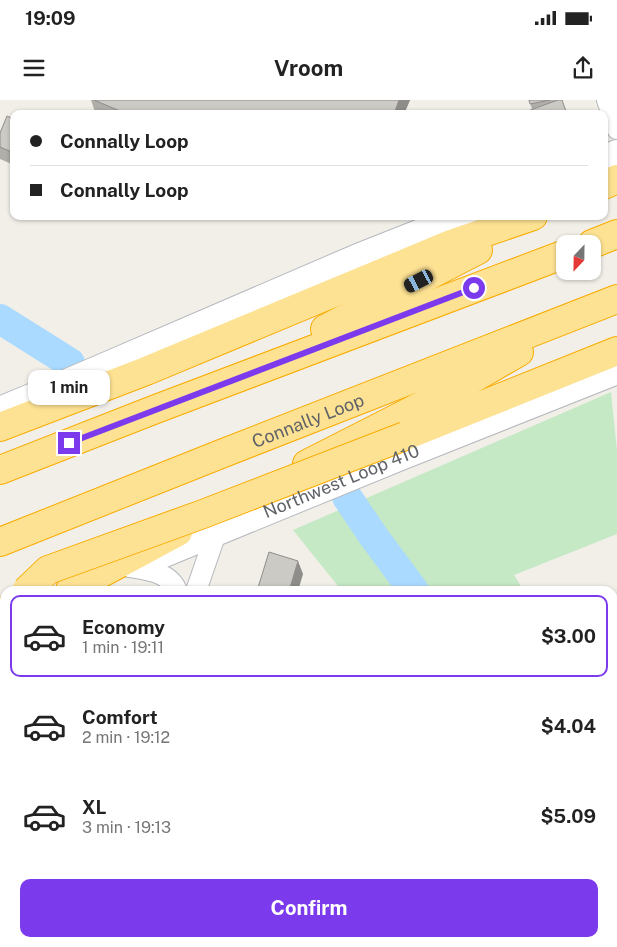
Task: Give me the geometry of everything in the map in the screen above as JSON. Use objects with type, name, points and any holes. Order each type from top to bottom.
[{"type":"highway","points":[[0,427],[146,371],[451,244],[521,220]]},
{"type":"highway","points":[[201,392],[536,220]]},
{"type":"highway","points":[[601,240],[617,234]]},
{"type":"highway","points":[[0,470],[556,257]]},
{"type":"highway","points":[[77,586],[296,469],[460,386],[611,302]]},
{"type":"highway","name":"Connally Loop","points":[[0,542],[611,302]]},
{"type":"highway","points":[[31,586],[48,570],[203,514],[617,351]]},
{"type":"main road","points":[[0,410],[77,379],[358,258],[454,220]]},
{"type":"main road","name":"Northwest Loop 410","points":[[81,586],[617,370]]},
{"type":"street","points":[[607,100],[617,129]]},
{"type":"street","points":[[198,586],[216,533]]},
{"type":"street","points":[[129,567],[154,572],[168,578],[175,586]]},
{"type":"green space","points":[[611,392],[617,451],[617,534],[514,575],[521,586],[338,586],[293,530]]},
{"type":"building","points":[[94,100],[399,100],[395,110],[118,110]]},
{"type":"building","points":[[529,100],[550,100],[530,104]]},
{"type":"building","points":[[562,100],[566,110],[530,110]]},
{"type":"building","points":[[7,116],[10,117],[10,151],[0,147],[0,133]]},
{"type":"building","points":[[269,552],[298,561],[290,586],[259,586]]},
{"type":"waterway","points":[[0,319],[70,363]]},
{"type":"waterway","points":[[347,497],[410,586]]},
{"type":"route","points":[[69,443],[474,288]]}]
